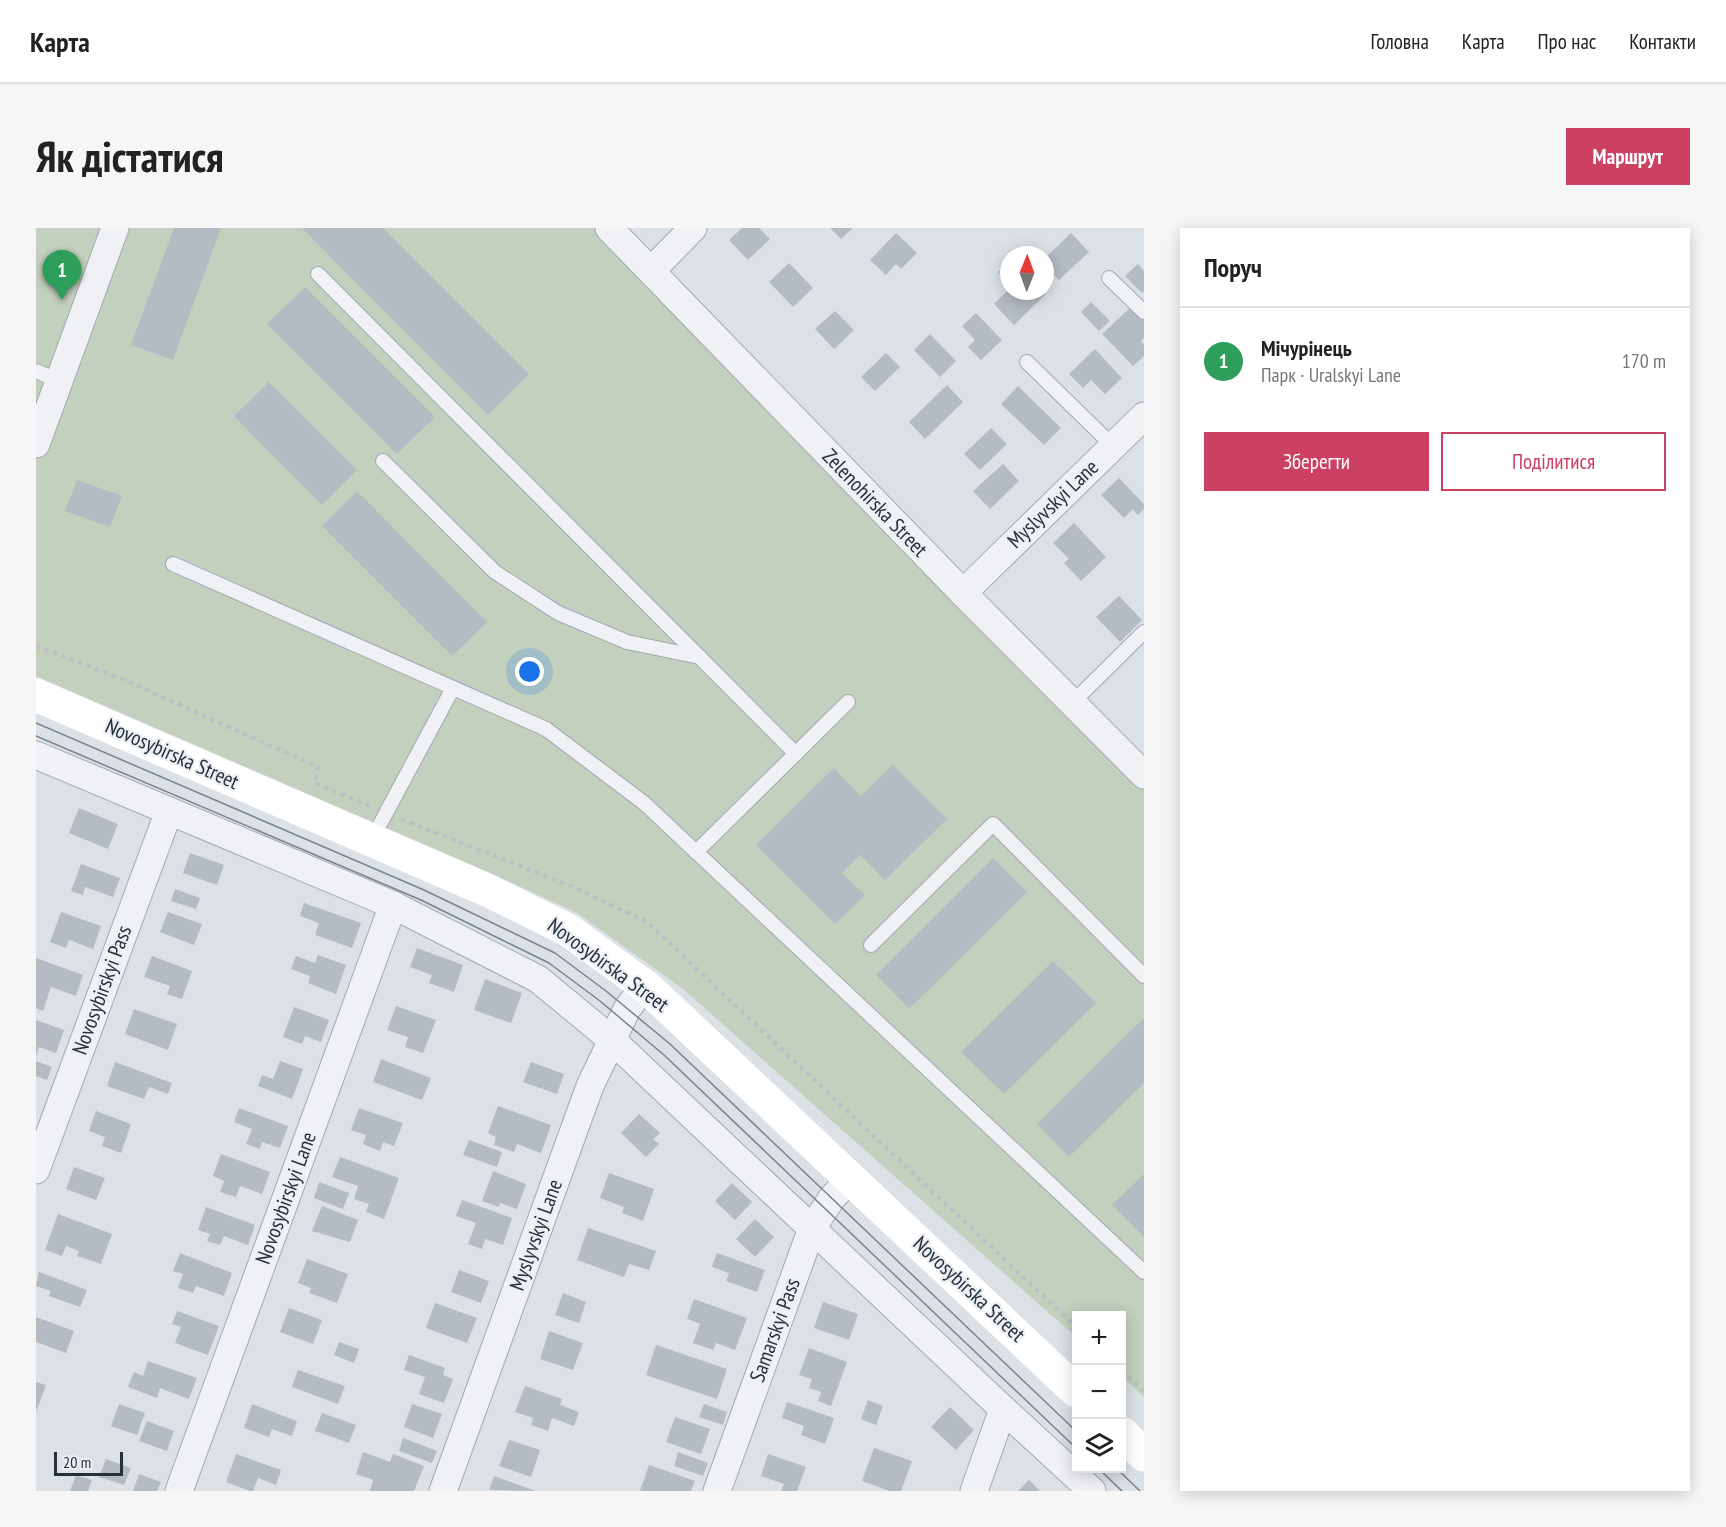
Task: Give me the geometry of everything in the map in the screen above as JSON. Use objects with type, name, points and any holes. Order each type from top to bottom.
[{"type":"main road","name":"Novosybirska Street","points":[[36,695],[489,891],[568,930],[645,986],[1072,1386]]},
{"type":"main road","points":[[1126,1437],[1144,1455]]},
{"type":"street","points":[[36,444],[47,376],[115,228]]},
{"type":"street","name":"Zelenohirska Street","points":[[609,228],[963,593],[1144,774]]},
{"type":"street","points":[[651,271],[693,228]]},
{"type":"street","name":"Myslyvskyi Lane","points":[[963,593],[1144,416]]},
{"type":"street","points":[[36,755],[393,905],[538,979],[612,1040],[1092,1491]]},
{"type":"street","name":"Novosybirskyi Pass","points":[[36,1170],[169,811]]},
{"type":"street","name":"Novosybirskyi Lane","points":[[179,1491],[393,905]]},
{"type":"street","name":"Myslyvskyi Lane","points":[[443,1491],[590,1086],[627,1008],[645,986]]},
{"type":"street","name":"Samarskyi Pass","points":[[717,1491],[812,1228],[832,1198],[851,1178]]},
{"type":"street","points":[[974,1491],[1003,1408]]},
{"type":"lane","points":[[318,274],[795,754]]},
{"type":"lane","points":[[1109,278],[1144,312]]},
{"type":"lane","points":[[1027,362],[1113,446]]},
{"type":"lane","points":[[383,461],[495,572],[558,614],[627,642],[700,657]]},
{"type":"lane","points":[[173,564],[546,729],[644,803],[1144,1272]]},
{"type":"lane","points":[[1072,703],[1144,632]]},
{"type":"lane","points":[[371,841],[453,688]]},
{"type":"lane","points":[[696,852],[848,702]]},
{"type":"lane","points":[[871,945],[993,824],[1144,976]]},
{"type":"path","points":[[1126,1374],[1144,1391]]},
{"type":"green space","points":[[36,228],[609,228],[1144,775],[1144,1397],[1126,1381],[1126,1311],[1072,1311],[1072,1333],[683,989],[577,913],[495,875],[36,676]]},
{"type":"building","points":[[174,228],[221,228],[173,360],[131,345]]},
{"type":"building","points":[[302,228],[383,228],[529,374],[488,415]]},
{"type":"building","points":[[742,228],[759,228],[770,239],[748,260],[729,240]]},
{"type":"building","points":[[830,228],[853,228],[841,239]]},
{"type":"building","points":[[896,233],[917,253],[901,269],[896,264],[886,275],[870,260]]},
{"type":"building","points":[[1071,233],[1089,252],[1059,280],[1054,275],[1054,249]]},
{"type":"building","points":[[789,263],[813,288],[793,307],[769,282]]},
{"type":"building","points":[[1138,264],[1144,271],[1144,291],[1142,293],[1125,276]]},
{"type":"building","points":[[305,287],[435,417],[397,454],[267,324]]},
{"type":"building","points":[[1000,298],[1000,300],[1040,300],[1014,325],[994,304]]},
{"type":"building","points":[[1091,302],[1110,321],[1099,331],[1081,312]]},
{"type":"building","points":[[1131,307],[1144,320],[1144,338],[1141,341],[1144,345],[1144,356],[1133,366],[1102,334]]},
{"type":"building","points":[[835,311],[854,330],[834,349],[815,329]]},
{"type":"building","points":[[976,313],[1002,340],[981,360],[968,347],[975,340],[962,326]]},
{"type":"building","points":[[930,334],[956,361],[940,377],[914,350]]},
{"type":"building","points":[[1095,349],[1122,378],[1105,394],[1091,380],[1083,388],[1069,374]]},
{"type":"building","points":[[886,353],[900,367],[875,391],[861,377]]},
{"type":"building","points":[[269,382],[357,470],[322,505],[234,416]]},
{"type":"building","points":[[947,385],[963,402],[925,439],[909,422]]},
{"type":"building","points":[[1018,386],[1061,428],[1044,445],[1001,404]]},
{"type":"building","points":[[991,428],[1007,444],[980,470],[964,454]]},
{"type":"building","points":[[1003,464],[1019,481],[990,509],[973,491]]},
{"type":"building","points":[[1119,478],[1144,504],[1144,509],[1138,515],[1133,509],[1124,518],[1101,495]]},
{"type":"building","points":[[77,480],[122,496],[110,527],[65,511]]},
{"type":"building","points":[[357,491],[487,622],[452,656],[322,526]]},
{"type":"building","points":[[1074,523],[1106,557],[1081,581],[1064,563],[1069,559],[1053,543]]},
{"type":"building","points":[[1119,596],[1142,620],[1120,642],[1096,617]]},
{"type":"building","points":[[893,765],[947,819],[885,880],[860,855],[842,873],[865,895],[835,924],[756,845],[834,768],[861,796]]},
{"type":"building","points":[[79,808],[118,824],[108,849],[69,833]]},
{"type":"building","points":[[190,853],[224,865],[217,885],[183,873]]},
{"type":"building","points":[[993,858],[1027,892],[909,1009],[876,975]]},
{"type":"building","points":[[81,864],[120,878],[113,897],[85,887],[83,895],[71,891]]},
{"type":"building","points":[[175,889],[200,898],[196,909],[171,901]]},
{"type":"building","points":[[304,903],[361,923],[352,948],[315,935],[319,923],[300,916]]},
{"type":"building","points":[[61,912],[101,926],[93,949],[69,940],[66,948],[50,942]]},
{"type":"building","points":[[168,912],[202,924],[194,945],[160,932]]},
{"type":"building","points":[[417,948],[463,965],[454,992],[429,983],[432,975],[410,967]]},
{"type":"building","points":[[318,955],[346,965],[336,994],[308,983],[310,976],[291,969],[296,956],[315,963]]},
{"type":"building","points":[[152,956],[192,971],[182,999],[167,994],[170,986],[144,977]]},
{"type":"building","points":[[36,958],[83,975],[76,996],[51,987],[43,1011],[36,1008]]},
{"type":"building","points":[[1053,961],[1096,1003],[1004,1094],[961,1052]]},
{"type":"building","points":[[485,979],[522,993],[511,1023],[474,1010]]},
{"type":"building","points":[[396,1006],[436,1020],[423,1053],[405,1047],[408,1037],[387,1030]]},
{"type":"building","points":[[294,1007],[329,1020],[321,1042],[305,1036],[302,1044],[283,1037]]},
{"type":"building","points":[[134,1009],[177,1024],[168,1050],[125,1034]]},
{"type":"building","points":[[1144,1018],[1144,1083],[1069,1157],[1037,1124]]},
{"type":"building","points":[[36,1020],[64,1030],[56,1053],[39,1047],[36,1056]]},
{"type":"building","points":[[381,1059],[431,1078],[422,1100],[373,1082]]},
{"type":"building","points":[[36,1061],[52,1067],[47,1080],[36,1076]]},
{"type":"building","points":[[280,1061],[303,1069],[292,1099],[258,1086],[262,1075],[273,1079]]},
{"type":"building","points":[[115,1062],[172,1083],[168,1094],[149,1087],[144,1099],[107,1086]]},
{"type":"building","points":[[531,1062],[564,1074],[557,1094],[523,1082]]},
{"type":"building","points":[[498,1106],[551,1125],[541,1153],[517,1144],[514,1152],[494,1145],[496,1137],[488,1133]]},
{"type":"building","points":[[239,1108],[288,1126],[280,1148],[262,1142],[260,1149],[246,1144],[252,1129],[234,1122]]},
{"type":"building","points":[[359,1108],[403,1123],[394,1146],[383,1142],[380,1151],[363,1144],[366,1135],[351,1130]]},
{"type":"building","points":[[96,1111],[131,1124],[121,1153],[102,1146],[105,1137],[89,1131]]},
{"type":"building","points":[[639,1114],[660,1133],[653,1139],[659,1144],[646,1157],[621,1133]]},
{"type":"building","points":[[469,1140],[502,1152],[497,1167],[463,1155]]},
{"type":"building","points":[[221,1154],[270,1172],[262,1194],[240,1186],[236,1197],[220,1192],[224,1181],[213,1176]]},
{"type":"building","points":[[340,1157],[399,1178],[384,1219],[366,1212],[369,1204],[354,1199],[358,1186],[332,1177]]},
{"type":"building","points":[[74,1167],[105,1178],[96,1200],[66,1189]]},
{"type":"building","points":[[493,1171],[526,1184],[517,1209],[500,1203],[499,1207],[482,1201]]},
{"type":"building","points":[[609,1173],[654,1189],[643,1221],[622,1213],[624,1207],[600,1198]]},
{"type":"building","points":[[1144,1174],[1144,1237],[1112,1205]]},
{"type":"building","points":[[319,1182],[349,1193],[343,1209],[314,1198]]},
{"type":"building","points":[[732,1183],[752,1202],[735,1220],[715,1201]]},
{"type":"building","points":[[462,1200],[512,1218],[503,1245],[485,1239],[482,1249],[468,1244],[476,1223],[456,1216]]},
{"type":"building","points":[[322,1206],[358,1220],[350,1242],[312,1231]]},
{"type":"building","points":[[206,1207],[255,1225],[248,1245],[224,1236],[220,1245],[207,1241],[210,1234],[198,1230]]},
{"type":"building","points":[[58,1214],[112,1234],[101,1264],[77,1256],[79,1251],[66,1246],[62,1256],[45,1250]]},
{"type":"building","points":[[755,1219],[774,1237],[755,1257],[736,1239]]},
{"type":"building","points":[[588,1228],[656,1251],[649,1270],[629,1264],[624,1277],[577,1260]]},
{"type":"building","points":[[180,1253],[232,1273],[224,1296],[196,1286],[193,1293],[178,1288],[183,1274],[173,1271]]},
{"type":"building","points":[[717,1253],[765,1270],[757,1292],[726,1281],[729,1273],[712,1267]]},
{"type":"building","points":[[307,1259],[348,1274],[337,1303],[309,1293],[311,1288],[298,1283]]},
{"type":"building","points":[[459,1270],[489,1281],[481,1303],[451,1292]]},
{"type":"building","points":[[39,1272],[87,1290],[80,1307],[49,1296],[51,1291],[36,1286]]},
{"type":"building","points":[[563,1293],[586,1302],[579,1323],[555,1315]]},
{"type":"building","points":[[694,1299],[747,1318],[735,1350],[716,1343],[713,1350],[693,1343],[700,1324],[687,1319]]},
{"type":"building","points":[[823,1302],[858,1314],[849,1340],[814,1328]]},
{"type":"building","points":[[435,1303],[477,1318],[467,1343],[426,1328]]},
{"type":"building","points":[[289,1308],[322,1320],[313,1344],[280,1332]]},
{"type":"building","points":[[177,1311],[219,1326],[208,1355],[175,1343],[181,1327],[172,1324]]},
{"type":"building","points":[[36,1317],[74,1331],[66,1353],[36,1342]]},
{"type":"building","points":[[549,1331],[583,1343],[573,1370],[540,1359]]},
{"type":"building","points":[[339,1342],[359,1349],[354,1363],[334,1355]]},
{"type":"building","points":[[656,1345],[727,1369],[717,1399],[646,1375]]},
{"type":"building","points":[[809,1348],[847,1362],[831,1406],[818,1401],[821,1392],[809,1388],[812,1379],[799,1375]]},
{"type":"building","points":[[409,1355],[445,1368],[443,1375],[453,1379],[444,1403],[419,1394],[425,1377],[404,1370]]},
{"type":"building","points":[[148,1361],[197,1378],[189,1399],[160,1388],[157,1398],[128,1387],[134,1372],[143,1376]]},
{"type":"building","points":[[298,1370],[345,1386],[338,1404],[292,1387]]},
{"type":"building","points":[[36,1382],[46,1385],[36,1412]]},
{"type":"building","points":[[525,1386],[562,1399],[560,1405],[579,1412],[574,1426],[552,1418],[548,1431],[531,1425],[533,1418],[515,1412]]},
{"type":"building","points":[[868,1400],[883,1406],[876,1425],[861,1419]]},
{"type":"building","points":[[787,1402],[834,1418],[825,1444],[801,1435],[804,1426],[782,1418]]},
{"type":"building","points":[[119,1404],[145,1413],[137,1435],[111,1426]]},
{"type":"building","points":[[252,1404],[297,1421],[292,1436],[272,1429],[269,1437],[244,1428]]},
{"type":"building","points":[[412,1404],[442,1414],[433,1438],[404,1427]]},
{"type":"building","points":[[704,1404],[727,1412],[723,1425],[699,1417]]},
{"type":"building","points":[[950,1407],[974,1430],[956,1450],[931,1427]]},
{"type":"building","points":[[322,1413],[356,1425],[349,1443],[315,1431]]},
{"type":"building","points":[[675,1417],[710,1429],[701,1454],[666,1442]]},
{"type":"building","points":[[147,1421],[174,1431],[167,1451],[139,1441]]},
{"type":"building","points":[[403,1438],[437,1451],[432,1463],[399,1451]]},
{"type":"building","points":[[509,1440],[540,1450],[531,1477],[499,1466]]},
{"type":"building","points":[[874,1448],[912,1461],[901,1491],[890,1491],[862,1481]]},
{"type":"building","points":[[363,1452],[390,1462],[393,1454],[424,1466],[414,1491],[370,1491],[373,1480],[356,1474]]},
{"type":"building","points":[[678,1452],[708,1463],[703,1476],[674,1466]]},
{"type":"building","points":[[236,1454],[281,1470],[276,1485],[258,1478],[253,1491],[250,1491],[226,1482]]},
{"type":"building","points":[[768,1454],[806,1467],[797,1491],[781,1491],[784,1484],[761,1476]]},
{"type":"building","points":[[106,1459],[131,1468],[124,1485],[99,1477]]},
{"type":"building","points":[[649,1465],[695,1481],[691,1491],[640,1491]]},
{"type":"building","points":[[139,1474],[161,1482],[157,1491],[133,1491]]},
{"type":"building","points":[[76,1475],[92,1480],[88,1491],[70,1491]]},
{"type":"building","points":[[494,1476],[536,1491],[489,1490]]},
{"type":"building","points":[[1029,1480],[1040,1491],[1018,1491]]},
{"type":"tram line","points":[[36,723],[424,890],[555,953],[606,991],[670,1044],[1072,1427]]},
{"type":"tram line","points":[[36,736],[421,900],[549,963],[600,1001],[664,1055],[1072,1444]]},
{"type":"tram line","points":[[1103,1473],[1122,1491]]},
{"type":"tram line","points":[[1121,1473],[1140,1491]]},
{"type":"place","name":"Мічурінець","points":[[62,300]]}]
